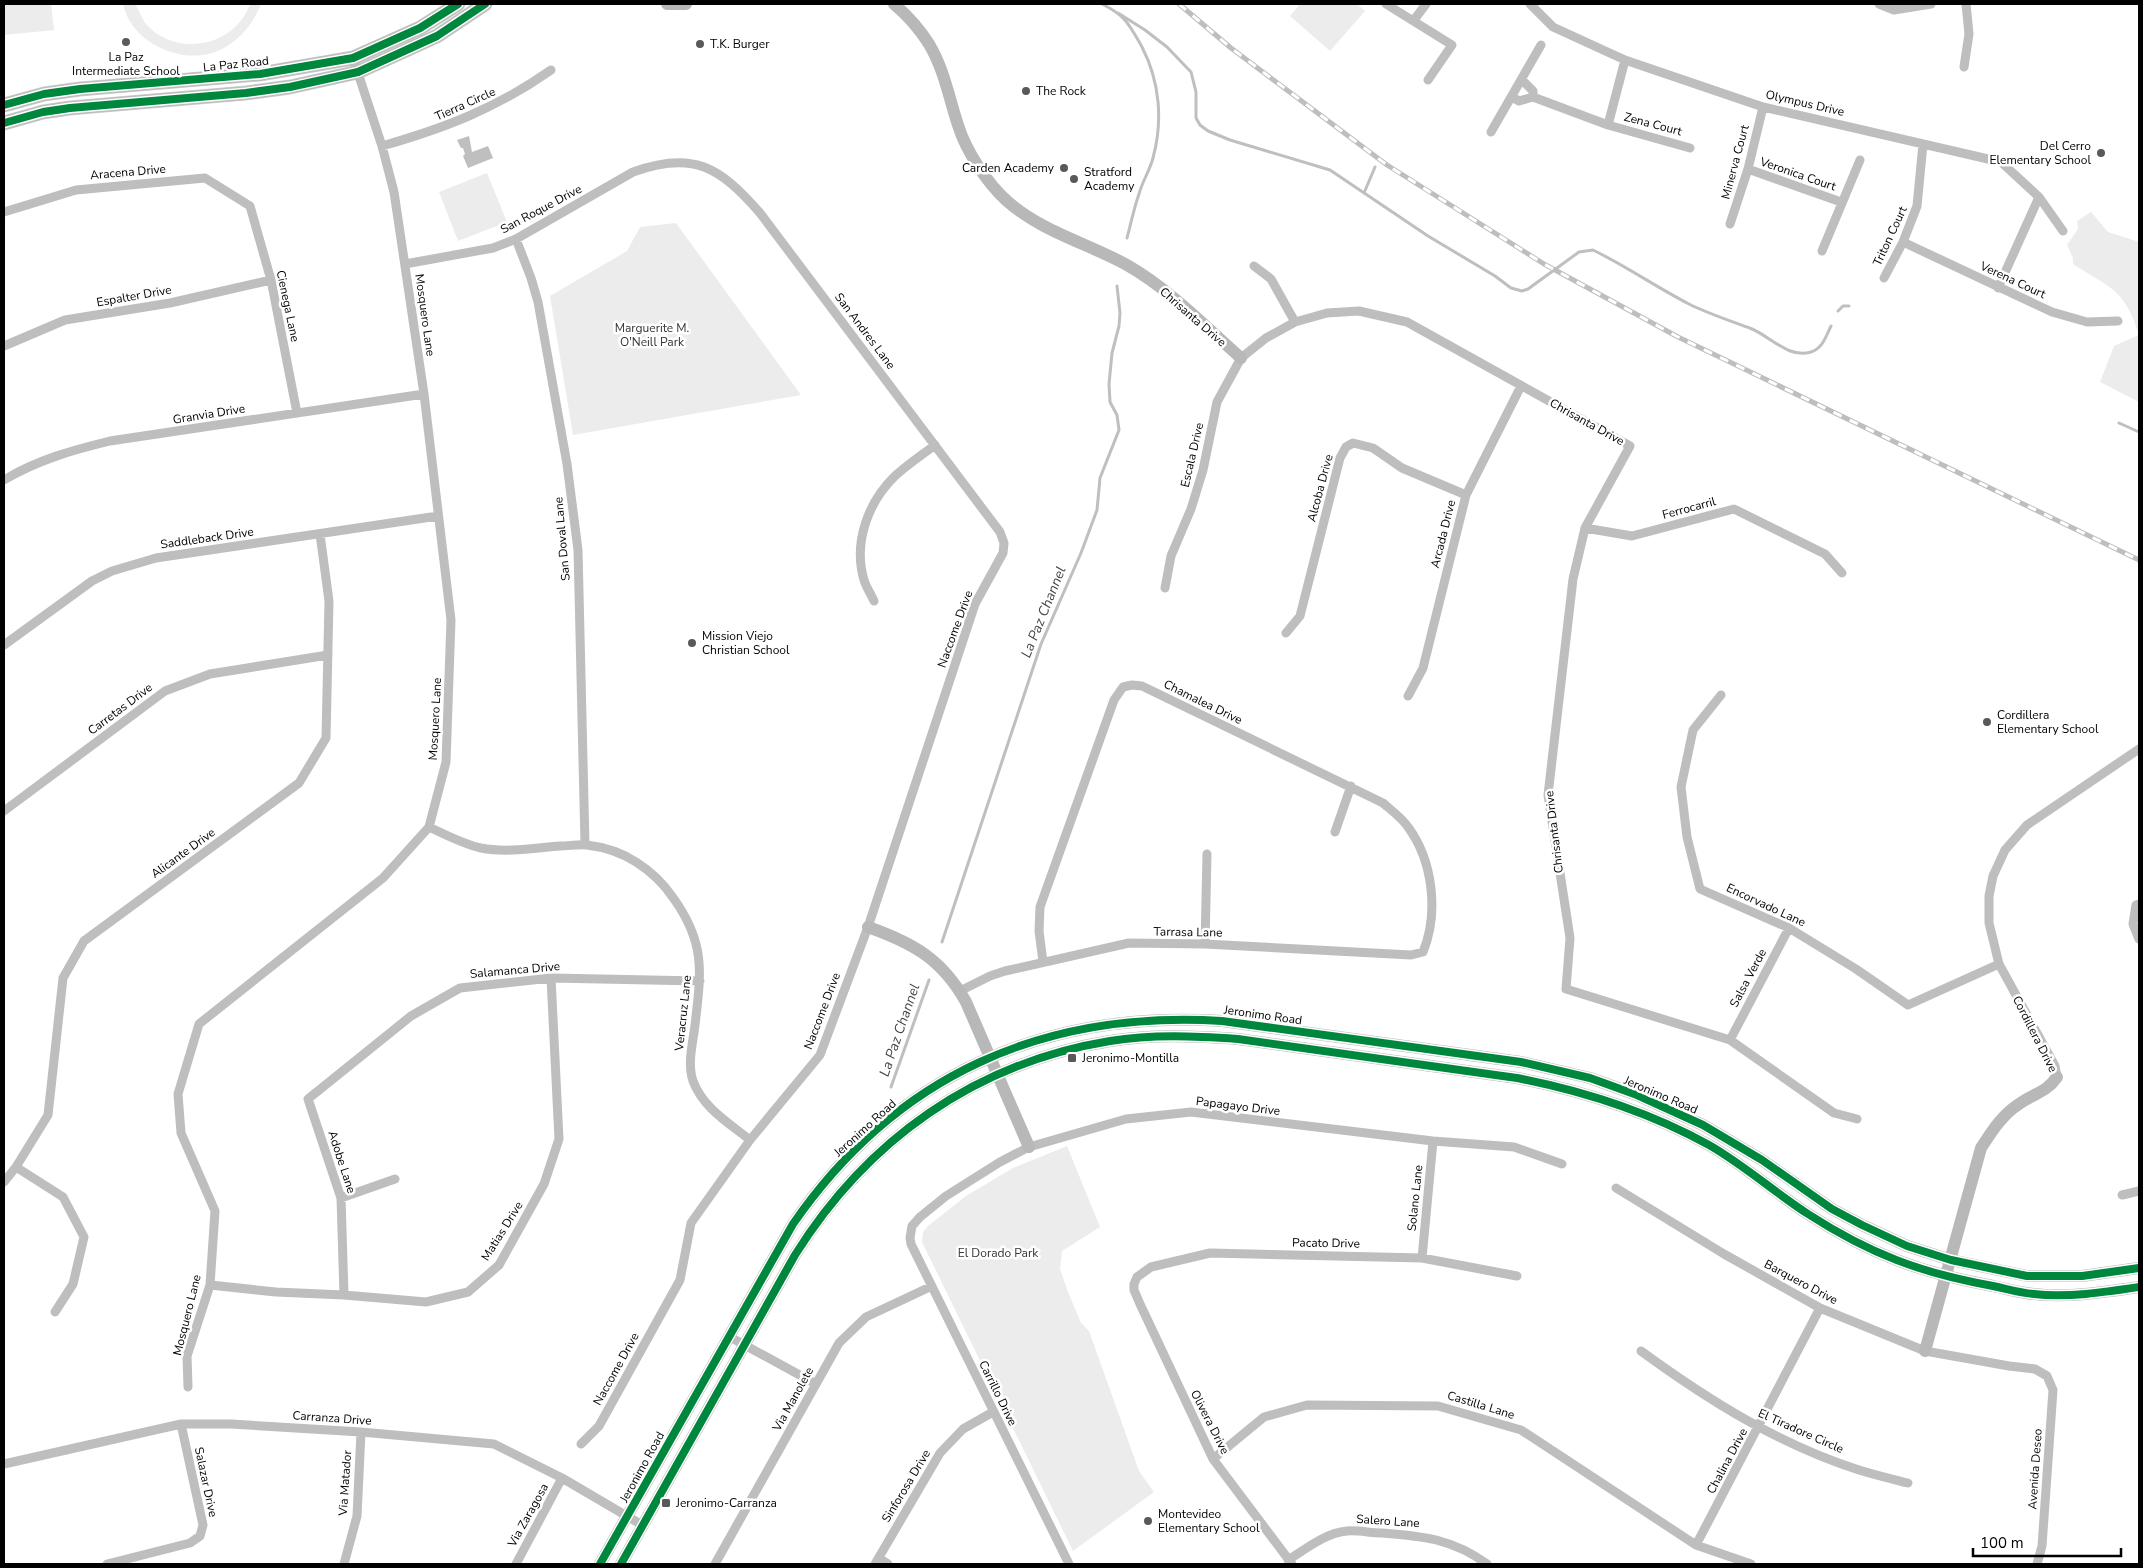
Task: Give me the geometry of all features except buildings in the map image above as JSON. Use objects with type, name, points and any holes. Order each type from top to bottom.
[{"type":"main road","name":"La Paz Road","points":[[4,105],[44,94],[80,89],[356,65],[458,4]]},
{"type":"main road","name":"La Paz Road","points":[[4,123],[43,112],[70,108],[246,93],[290,87],[356,65],[397,56],[437,36],[485,4]]},
{"type":"main road","points":[[669,4],[686,4]]},
{"type":"main road","name":"Chrisanta Drive","points":[[894,4],[912,20],[929,45],[944,76],[958,128],[976,163],[1006,201],[1044,227],[1127,265],[1162,289],[1241,358]]},
{"type":"main road","points":[[868,927],[920,950],[944,970],[960,991],[1029,1147]]},
{"type":"main road","name":"Jeronimo Road","points":[[600,1564],[793,1224],[822,1185],[845,1160],[875,1131],[907,1106],[951,1077],[990,1057],[1039,1040],[1096,1026],[1181,1018],[1222,1021],[1521,1062],[1590,1078],[1667,1107],[1730,1140],[1832,1209],[1862,1226],[1906,1246],[1951,1260],[2027,1276],[2082,1276],[2139,1268]]},
{"type":"main road","name":"Jeronimo Road","points":[[621,1564],[808,1233],[849,1182],[873,1157],[915,1122],[953,1097],[998,1074],[1034,1060],[1089,1045],[1136,1038],[1192,1036],[1238,1039],[1498,1075],[1553,1085],[1632,1109],[1708,1145],[1745,1168],[1806,1213],[1836,1232],[1880,1254],[1946,1277],[2035,1294],[2095,1293],[2139,1287]]},
{"type":"main road","name":"Cordillera Drive","points":[[1925,1351],[1981,1148],[1999,1120],[2019,1104],[2049,1088],[2057,1077]]},
{"type":"street","points":[[1386,4],[1452,45],[1428,80]]},
{"type":"street","points":[[1414,20],[1426,4]]},
{"type":"street","name":"Olympus Drive","points":[[1530,4],[1553,27],[1625,60],[1763,107],[2001,162],[2039,197],[2063,231]]},
{"type":"street","points":[[1879,4],[1894,10],[1931,4]]},
{"type":"street","points":[[1964,67],[1969,34],[1966,4]]},
{"type":"street","points":[[1491,132],[1541,45]]},
{"type":"street","name":"Zena Court","points":[[1608,125],[1625,60]]},
{"type":"street","name":"Mosquero Lane","points":[[188,1387],[187,1356],[210,1286],[215,1211],[181,1134],[178,1094],[199,1024],[383,878],[429,827],[446,762],[452,620],[424,394],[394,192],[382,146],[356,65]]},
{"type":"street","name":"Tierra Circle","points":[[382,146],[464,120],[496,105],[551,70]]},
{"type":"street","points":[[1522,80],[1533,91],[1533,96]]},
{"type":"street","name":"Zena Court","points":[[1512,97],[1526,100],[1533,96],[1608,125],[1690,148]]},
{"type":"street","name":"Minerva Court","points":[[1730,224],[1748,169],[1763,107]]},
{"type":"street","name":"Triton Court","points":[[1884,278],[1903,242],[1917,206],[1923,144]]},
{"type":"street","points":[[1822,250],[1860,160]]},
{"type":"street","name":"San Roque Drive","points":[[405,264],[493,248],[516,239],[632,172],[667,162],[683,162]]},
{"type":"street","name":"San Andres Lane","points":[[683,162],[711,169],[741,191],[765,220],[1000,532],[1004,543]]},
{"type":"street","name":"Veronica Court","points":[[1748,169],[1841,202]]},
{"type":"street","name":"Aracena Drive","points":[[4,212],[76,190],[205,178],[250,206]]},
{"type":"street","points":[[1998,288],[2039,197]]},
{"type":"street","name":"Cienega Lane","points":[[250,206],[271,280],[297,413]]},
{"type":"street","name":"San Doval Lane","points":[[516,239],[538,302],[567,464],[578,550],[585,844]]},
{"type":"street","name":"Verena Court","points":[[1903,242],[2052,312],[2087,322],[2118,321]]},
{"type":"street","points":[[1254,266],[1271,279],[1295,322]]},
{"type":"street","name":"Espalter Drive","points":[[4,346],[65,320],[170,303],[271,280]]},
{"type":"street","name":"Chrisanta Drive","points":[[1241,358],[1266,338],[1295,322],[1327,313],[1360,311],[1407,322],[1630,446],[1585,528],[1573,579],[1548,795],[1570,938],[1566,989],[1730,1040],[1834,1113],[1857,1120]]},
{"type":"street","name":"Escala Drive","points":[[1165,588],[1171,556],[1204,470],[1217,402],[1241,358]]},
{"type":"street","name":"Arcada Drive","points":[[1408,696],[1423,668],[1466,495],[1521,386]]},
{"type":"street","name":"Granvia Drive","points":[[4,480],[23,468],[71,451],[110,441],[424,394]]},
{"type":"street","name":"Alcoba Drive","points":[[1286,633],[1300,616],[1340,458],[1346,447],[1353,443],[1374,448],[1402,468],[1466,495]]},
{"type":"street","points":[[874,601],[864,580],[861,559],[868,515],[878,495],[896,476],[935,446]]},
{"type":"street","name":"Ferrocarril","points":[[1585,528],[1632,536],[1734,509],[1825,554],[1842,573]]},
{"type":"street","name":"Saddleback Drive","points":[[4,645],[73,593],[112,571],[156,558],[438,516]]},
{"type":"street","name":"Alicante Drive","points":[[4,1182],[16,1167],[48,1115],[63,978],[84,942],[299,783],[326,738],[329,601],[320,534]]},
{"type":"street","name":"Naccome Drive","points":[[581,1444],[599,1426],[680,1280],[691,1223],[750,1140],[820,1056],[868,927],[975,604],[1002,553],[1004,543]]},
{"type":"street","name":"Carretas Drive","points":[[4,810],[166,691],[210,674],[328,654]]},
{"type":"street","name":"Chamalea Drive","points":[[1043,962],[1039,931],[1040,908],[1114,700],[1123,687],[1132,684],[1142,686],[1350,786],[1383,803],[1408,826],[1421,849],[1429,872],[1432,899],[1428,941],[1423,952]]},
{"type":"street","name":"Encorvado Lane","points":[[1721,695],[1693,730],[1681,786],[1687,837],[1700,889],[1789,928],[1856,969],[1908,1006],[1999,964]]},
{"type":"street","name":"Cordillera Drive","points":[[2057,1077],[2054,1066],[1999,964],[1989,923],[1989,896],[1993,876],[2005,850],[2027,825],[2139,749]]},
{"type":"street","points":[[1335,832],[1350,786]]},
{"type":"street","name":"Veracruz Lane","points":[[429,827],[464,843],[482,848],[501,850],[585,844],[604,848],[634,861],[657,878],[684,915],[696,938],[699,953],[700,981],[691,1055],[693,1080],[700,1095],[711,1108],[750,1140]]},
{"type":"street","points":[[1205,944],[1207,854]]},
{"type":"street","points":[[2139,904],[2136,906],[2133,924],[2139,939]]},
{"type":"street","name":"Salsa Verde","points":[[1730,1040],[1789,928]]},
{"type":"street","name":"Tarrasa Lane","points":[[960,991],[990,976],[1129,943],[1205,944],[1411,955],[1423,952]]},
{"type":"street","name":"Matias Drive","points":[[210,1286],[426,1302],[468,1292],[499,1265],[544,1184],[559,1140],[551,978]]},
{"type":"street","name":"Salamanca Drive","points":[[308,1099],[411,1016],[460,988],[551,978],[700,981]]},
{"type":"street","name":"Adobe Lane","points":[[308,1099],[342,1198],[344,1295]]},
{"type":"street","name":"Papagayo Drive","points":[[911,1231],[920,1217],[946,1196],[1000,1162],[1029,1147],[1126,1119],[1191,1112],[1433,1141],[1514,1148],[1562,1164]]},
{"type":"street","name":"Solano Lane","points":[[1422,1258],[1433,1141]]},
{"type":"street","points":[[16,1167],[63,1197],[84,1237],[73,1284],[55,1312]]},
{"type":"street","points":[[342,1198],[395,1179]]},
{"type":"street","name":"Barquero Drive","points":[[1616,1188],[1724,1254],[1820,1308],[1925,1351],[2035,1369],[2047,1376]]},
{"type":"street","points":[[2122,1195],[2139,1191]]},
{"type":"street","name":"Carrillo Drive","points":[[911,1231],[911,1244],[1068,1564]]},
{"type":"street","name":"Pacato Drive","points":[[1137,1277],[1151,1267],[1210,1253],[1422,1258],[1517,1276]]},
{"type":"street","name":"Olivera Drive","points":[[1137,1277],[1134,1290],[1213,1459],[1290,1562]]},
{"type":"street","name":"Via Manolete","points":[[715,1564],[839,1343],[861,1320],[932,1286]]},
{"type":"street","name":"Chalina Drive","points":[[1696,1545],[1759,1428],[1820,1308]]},
{"type":"street","points":[[730,1337],[816,1384]]},
{"type":"street","name":"El Tiradore Circle","points":[[1642,1351],[1680,1380],[1759,1428],[1859,1470],[1908,1483]]},
{"type":"street","name":"Avenida Deseo","points":[[2037,1564],[2042,1546],[2052,1397],[2052,1384],[2047,1376]]},
{"type":"street","name":"Castilla Lane","points":[[1213,1459],[1264,1417],[1307,1405],[1438,1406],[1521,1430],[1696,1545],[1751,1564]]},
{"type":"street","name":"Sinforosa Drive","points":[[877,1561],[940,1453],[963,1429],[993,1412]]},
{"type":"street","name":"Carranza Drive","points":[[4,1464],[182,1424],[231,1424],[361,1432],[494,1444],[562,1478],[642,1525]]},
{"type":"street","name":"Salazar Drive","points":[[107,1564],[190,1543],[200,1536],[203,1525],[182,1424]]},
{"type":"street","name":"Via Matador","points":[[344,1564],[357,1516],[361,1432]]},
{"type":"street","name":"Via Zaragosa","points":[[516,1564],[562,1478]]},
{"type":"street","name":"Salero Lane","points":[[1290,1562],[1324,1538],[1347,1531],[1426,1536],[1471,1552],[1487,1564]]},
{"type":"street","points":[[877,1561],[888,1564]]},
{"type":"green space","points":[[4,4],[51,4],[54,30],[4,35]]},
{"type":"green space","points":[[123,4],[135,4],[143,20],[158,35],[188,44],[204,43],[218,38],[232,30],[242,19],[250,4],[261,4],[250,24],[235,41],[222,49],[208,54],[192,56],[162,49],[148,41],[137,31],[128,18]]},
{"type":"green space","points":[[1300,4],[1357,4],[1365,11],[1330,51],[1290,16]]},
{"type":"green space","points":[[487,173],[507,222],[458,241],[439,192]]},
{"type":"green space","points":[[2091,212],[2108,232],[2139,242],[2139,335],[2128,308],[2115,291],[2073,264],[2073,258],[2067,245],[2078,229],[2077,221]]},
{"type":"green space","name":"Marguerite M. O'Neill Park","points":[[676,223],[801,395],[573,435],[550,296],[627,251],[640,227]]},
{"type":"green space","points":[[2139,335],[2139,402],[2100,382],[2114,346]]},
{"type":"green space","name":"El Dorado Park","points":[[1067,1146],[1100,1227],[1062,1251],[1060,1269],[1081,1323],[1089,1331],[1139,1471],[1154,1492],[1073,1551],[922,1242],[923,1232],[928,1226],[966,1196],[1013,1168]]},
{"type":"shaded area","points":[[469,136],[472,152],[488,146],[493,158],[468,168],[463,156],[465,154],[463,148],[461,148],[457,140]]},
{"type":"waterway","name":"La Paz Channel","points":[[1102,4],[1122,17],[1138,39],[1153,74],[1158,102],[1158,130],[1153,158],[1140,190],[1127,238]]},
{"type":"waterway","points":[[1118,13],[1167,47],[1191,72],[1196,92],[1196,118],[1200,125],[1208,131],[1230,140],[1330,170],[1428,236],[1495,276],[1511,288],[1522,291],[1528,289],[1579,252],[1593,250],[1689,304],[1752,329],[1788,350],[1803,353],[1815,350],[1824,341],[1831,326]]},
{"type":"waterway","points":[[1364,193],[1375,167]]},
{"type":"waterway","name":"La Paz Channel","points":[[942,942],[1041,644],[1081,553],[1097,510],[1100,478],[1119,430],[1117,415],[1110,402],[1109,384],[1112,353],[1119,326],[1120,313],[1117,286]]},
{"type":"waterway","points":[[1838,311],[1843,306],[1849,306]]},
{"type":"waterway","points":[[2119,423],[2139,432]]},
{"type":"waterway","name":"La Paz Channel","points":[[891,1087],[929,980]]},
{"type":"railway","points":[[1179,4],[1231,48],[1387,165],[1544,264],[1678,337],[2139,560]]},
{"type":"cycle path","points":[[4,105],[44,94],[80,89],[260,74],[353,58],[420,28],[458,4]]},
{"type":"cycle path","points":[[4,123],[43,112],[70,108],[246,93],[290,87],[358,72],[437,36],[485,4]]},
{"type":"cycle path","points":[[600,1564],[793,1224],[834,1172],[878,1128],[927,1091],[979,1062],[1035,1041],[1094,1027],[1156,1020],[1222,1021],[1521,1062],[1590,1078],[1637,1095],[1703,1125],[1762,1160],[1832,1209],[1907,1246],[1951,1260],[2027,1276],[2082,1276],[2139,1268]]},
{"type":"cycle path","points":[[621,1564],[795,1255],[824,1214],[856,1176],[891,1143],[929,1113],[970,1088],[1014,1068],[1061,1052],[1110,1041],[1158,1036],[1238,1039],[1542,1083],[1616,1104],[1686,1133],[1722,1153],[1795,1206],[1831,1228],[1875,1251],[1919,1268],[1967,1281],[2034,1294],[2073,1295],[2139,1287]]},
{"type":"place","name":"La Paz Intermediate School","points":[[126,42]]},
{"type":"place","name":"T.K. Burger","points":[[700,44]]},
{"type":"place","name":"The Rock","points":[[1026,91]]},
{"type":"place","name":"Del Cerro Elementary School","points":[[2101,153]]},
{"type":"place","name":"Carden Academy","points":[[1064,168]]},
{"type":"place","name":"Stratford Academy","points":[[1074,179]]},
{"type":"place","name":"Mission Viejo Christian School","points":[[692,643]]},
{"type":"place","name":"Cordillera Elementary School","points":[[1987,722]]},
{"type":"place","name":"Jeronimo-Montilla","points":[[1072,1058]]},
{"type":"place","name":"Jeronimo-Carranza","points":[[666,1503]]},
{"type":"place","name":"Montevideo Elementary School","points":[[1148,1521]]}]
